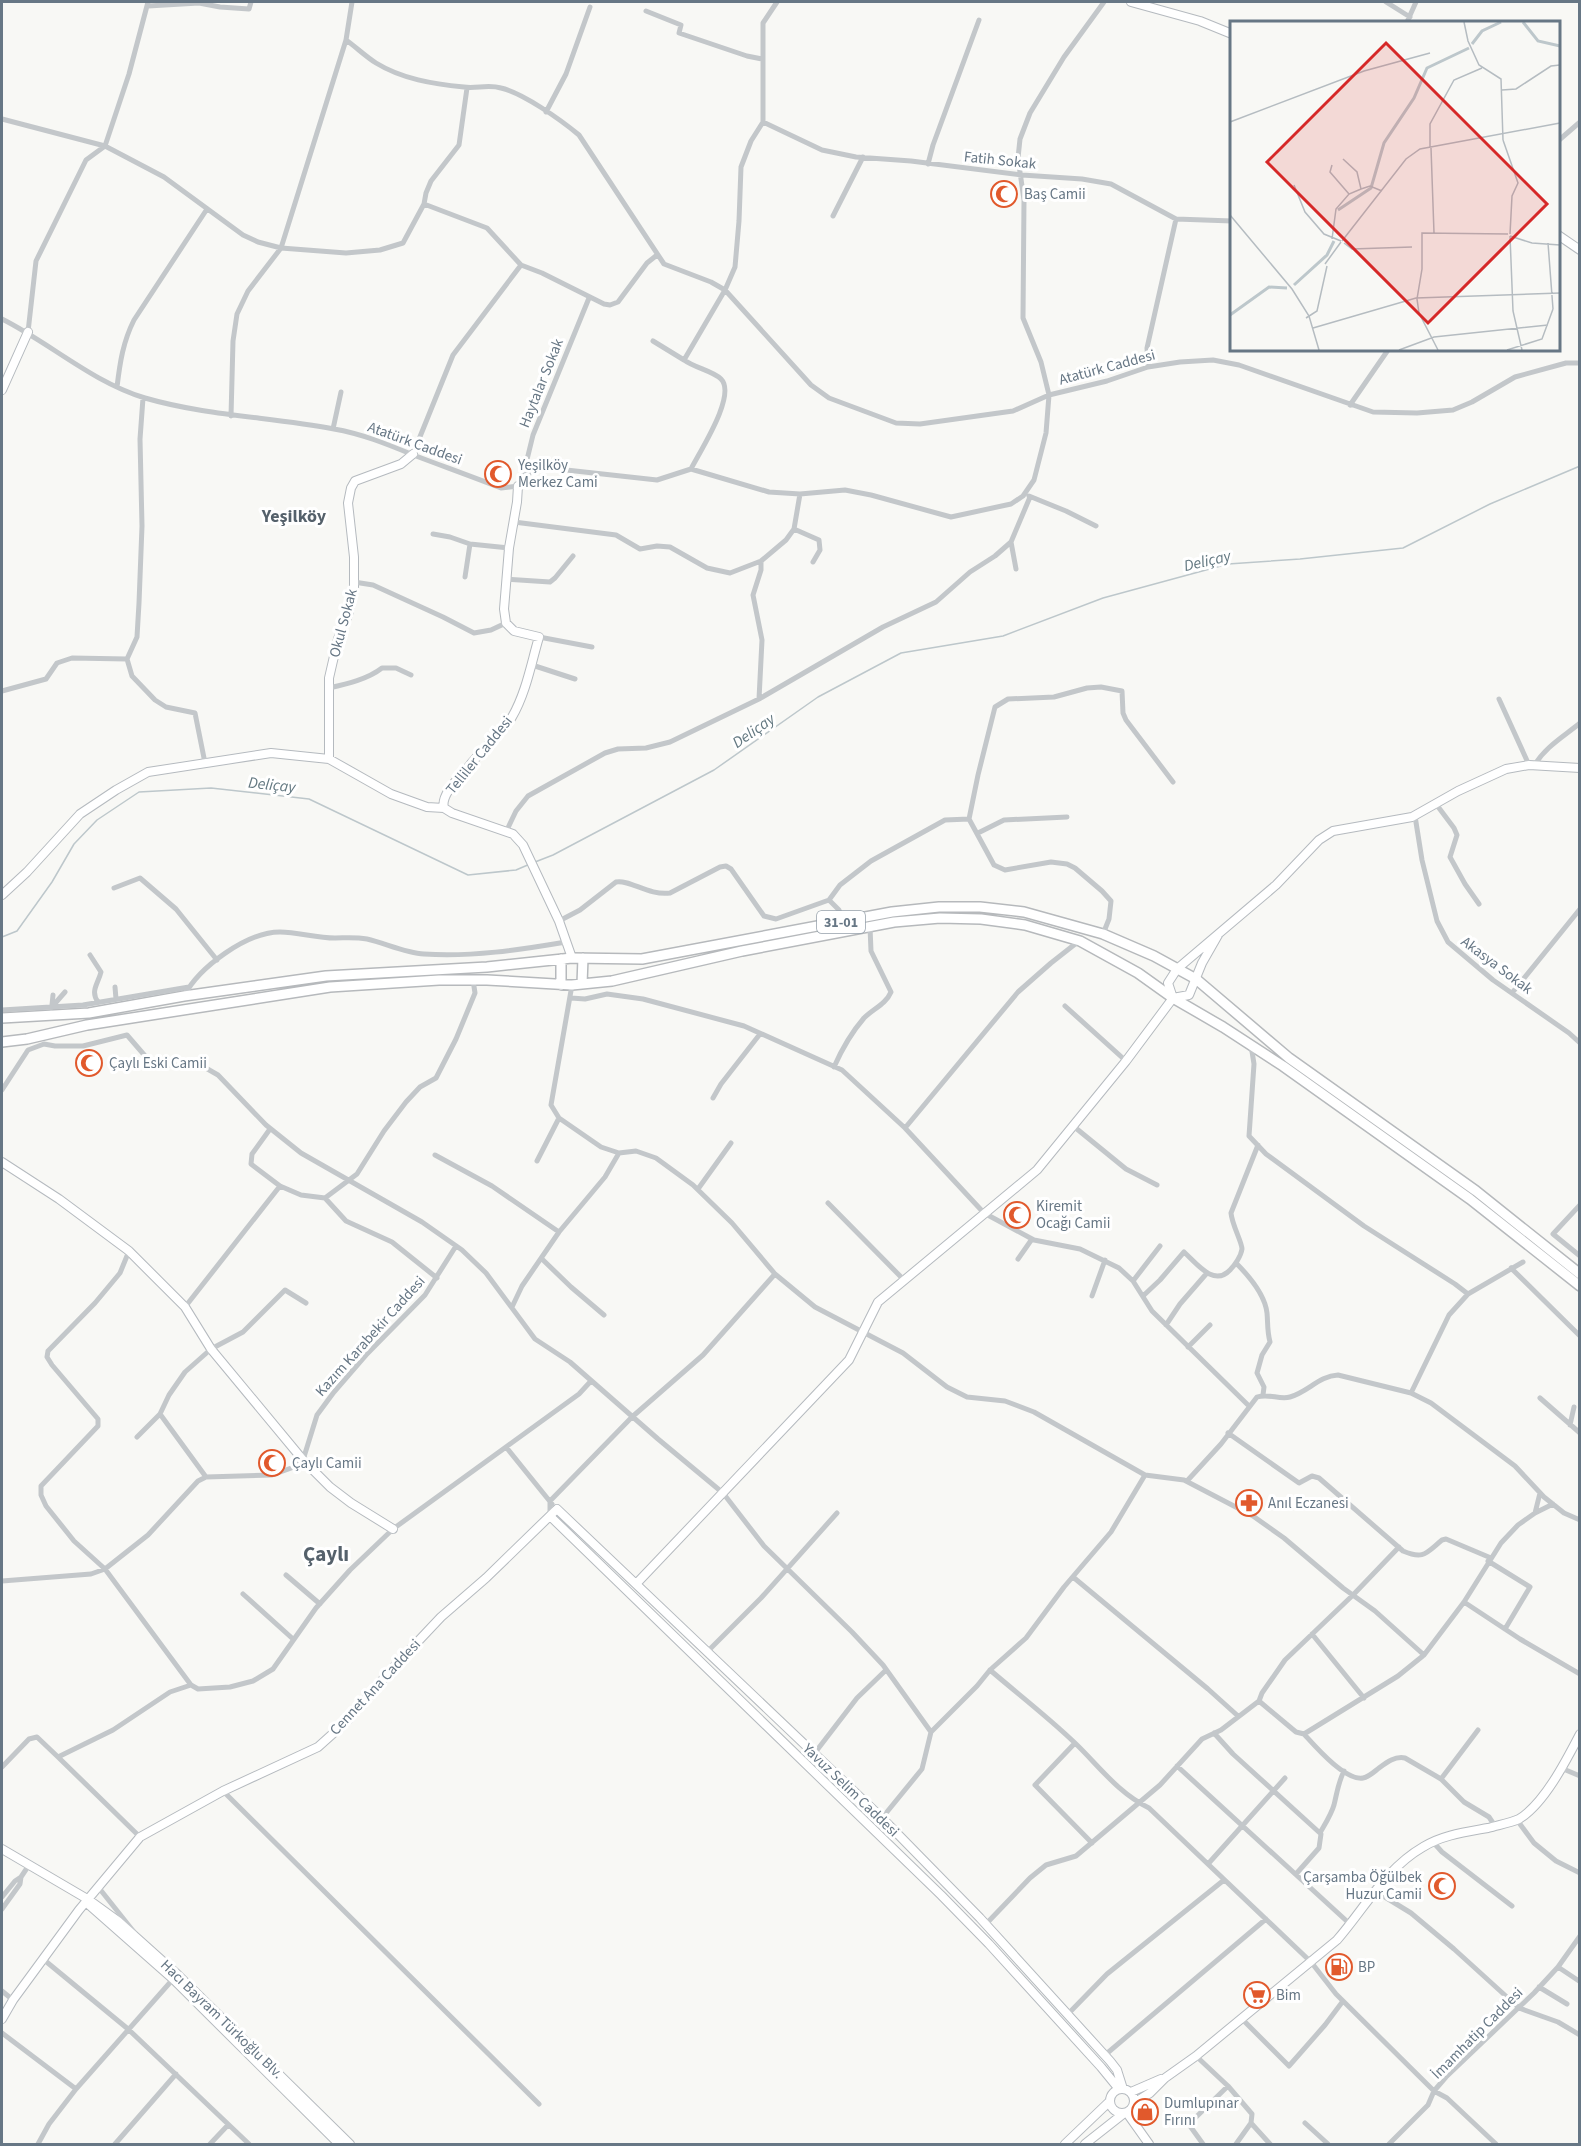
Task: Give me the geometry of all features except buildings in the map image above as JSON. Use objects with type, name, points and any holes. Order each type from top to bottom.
[{"type":"highway","name":"31-01","points":[[2,1018],[89,1013],[184,996],[327,976],[487,967],[572,958],[642,959],[892,912],[939,907],[980,907],[1024,912],[1103,934],[1154,956],[1196,979],[1289,1058],[1476,1191],[1575,1273],[1580,1287]]},
{"type":"highway","name":"31-01","points":[[2,1042],[27,1039],[87,1025],[330,987],[382,982],[473,980],[572,985],[612,981],[742,951],[870,927],[940,918],[981,919],[1024,925],[1080,941],[1137,973],[1173,998],[1251,1045],[1575,1273]]},
{"type":"highway","points":[[582,984],[583,958]]},
{"type":"highway","points":[[561,959],[561,985]]},
{"type":"street","points":[[2,390],[28,332],[36,261],[86,160],[105,146],[129,74],[148,4],[199,3],[249,9],[251,2]]},
{"type":"street","points":[[231,416],[233,341],[237,314],[248,291],[281,248],[346,40],[352,2]]},
{"type":"street","points":[[684,360],[725,290],[735,267],[740,221],[741,167],[763,122],[764,23],[777,2]]},
{"type":"street","points":[[346,40],[375,62],[403,76],[425,82],[467,88],[500,87],[516,93],[546,112],[579,135],[664,264],[711,282],[725,290],[811,385],[829,398],[896,423],[920,424],[1013,411],[1050,394],[1041,362],[1023,318],[1024,200],[1018,158],[1020,139],[1030,113],[1064,57],[1104,2]]},
{"type":"street","points":[[1131,2],[1200,21],[1230,33]]},
{"type":"street","points":[[1386,2],[1408,20],[1416,2]]},
{"type":"street","points":[[546,112],[566,74],[590,7]]},
{"type":"street","points":[[646,11],[681,25],[680,33],[725,50],[762,59]]},
{"type":"street","points":[[928,164],[979,20]]},
{"type":"street","points":[[2,119],[105,146],[164,177],[243,235],[258,243],[281,248],[346,254],[380,250],[403,243],[424,204],[432,181],[459,145],[467,88]]},
{"type":"street","name":"Fatih Sokak","points":[[763,122],[822,150],[863,157],[1022,175],[1082,179],[1111,184],[1176,219],[1230,221]]},
{"type":"street","points":[[1560,139],[1580,122]]},
{"type":"street","points":[[1560,131],[1566,134]]},
{"type":"street","points":[[833,216],[863,157]]},
{"type":"street","points":[[424,204],[487,228],[521,265],[604,304],[610,305],[618,302],[647,263],[657,255]]},
{"type":"street","points":[[117,387],[126,335],[207,209]]},
{"type":"street","points":[[1148,367],[1147,348],[1176,219]]},
{"type":"street","points":[[1560,236],[1580,250]]},
{"type":"street","points":[[413,454],[453,355],[521,265]]},
{"type":"street","name":"Haytalar Sokak","points":[[520,482],[533,435],[589,298]]},
{"type":"street","name":"Atatürk Caddesi","points":[[2,319],[28,332],[86,370],[143,398],[231,416],[333,429],[379,441],[501,488],[520,482],[539,467],[657,480],[691,469]]},
{"type":"street","points":[[653,341],[694,367],[716,375],[724,381],[726,392],[720,413],[691,469],[769,492],[800,494],[844,490],[871,495],[951,518],[1011,504],[1028,496],[1096,526]]},
{"type":"street","points":[[1350,405],[1387,351]]},
{"type":"street","name":"Atatürk Caddesi","points":[[1011,542],[1034,480],[1047,433],[1050,394],[1107,381],[1148,367],[1213,360],[1239,365],[1372,412],[1417,414],[1453,410],[1472,402],[1515,377],[1566,363],[1580,363]]},
{"type":"street","points":[[333,429],[341,392]]},
{"type":"street","points":[[143,398],[140,439],[142,526],[137,638],[127,659],[132,676],[155,700],[166,707],[195,713],[205,763]]},
{"type":"street","name":"Okul Sokak","points":[[329,759],[329,678],[338,639],[348,615],[354,582],[354,557],[348,503],[351,488],[355,481],[401,464],[413,454]]},
{"type":"street","points":[[520,482],[509,548],[504,609],[506,623],[514,631],[592,647]]},
{"type":"street","points":[[514,522],[616,534],[640,549],[670,547],[707,568],[730,573],[761,561],[786,540],[794,529],[800,494]]},
{"type":"street","points":[[794,529],[819,540],[820,550],[813,562]]},
{"type":"street","points":[[433,534],[470,544],[509,548]]},
{"type":"street","points":[[1011,542],[1016,569]]},
{"type":"street","points":[[506,832],[516,811],[528,796],[605,753],[618,748],[646,748],[670,741],[759,699],[883,627],[936,602],[970,572],[995,556],[1011,542]]},
{"type":"street","points":[[465,577],[470,544]]},
{"type":"street","points":[[506,579],[550,582],[573,556]]},
{"type":"street","points":[[759,699],[762,640],[753,595],[761,570],[761,561]]},
{"type":"street","points":[[354,582],[373,585],[474,633],[491,630],[506,623]]},
{"type":"street","name":"Telliler Caddesi","points":[[538,637],[532,665],[512,718],[481,751],[447,793],[443,804],[444,808],[460,816],[513,834],[523,846],[543,886],[572,958]]},
{"type":"street","points":[[2,691],[46,679],[57,663],[72,658],[127,659]]},
{"type":"street","points":[[532,665],[575,679]]},
{"type":"street","points":[[329,688],[347,684],[382,668],[396,668],[411,675]]},
{"type":"street","points":[[1103,934],[1109,919],[1111,901],[1102,891],[1067,864],[1051,862],[1005,870],[994,865],[969,819],[995,707],[1008,699],[1054,697],[1088,688],[1101,687],[1122,691],[1123,713],[1126,720],[1173,782]]},
{"type":"street","points":[[1499,699],[1532,765]]},
{"type":"street","points":[[1532,765],[1543,751],[1562,739],[1580,723]]},
{"type":"street","points":[[2,895],[27,872],[80,814],[148,772],[271,753],[329,759],[391,794],[427,807],[444,808]]},
{"type":"street","points":[[1173,998],[1168,983],[1177,969],[1276,885],[1319,840],[1333,831],[1415,816],[1458,791],[1506,769],[1532,765],[1580,768]]},
{"type":"street","points":[[1436,804],[1457,835],[1450,857],[1479,904]]},
{"type":"street","name":"Akasya Sokak","points":[[1415,816],[1422,860],[1437,921],[1448,942],[1580,1043]]},
{"type":"street","points":[[978,833],[1004,820],[1067,817]]},
{"type":"street","points":[[559,921],[580,910],[616,882],[622,880],[650,892],[670,893],[726,866],[731,869],[764,916],[776,919],[829,900],[840,885],[871,861],[945,820],[969,819]]},
{"type":"street","points":[[114,888],[140,878],[176,909],[217,960]]},
{"type":"street","points":[[829,900],[839,910],[843,921]]},
{"type":"street","points":[[1512,993],[1580,909]]},
{"type":"street","points":[[834,1067],[850,1036],[872,1010],[886,1001],[891,992],[871,951],[870,927]]},
{"type":"street","points":[[184,996],[189,987],[217,960],[247,939],[278,932],[335,938],[352,936],[383,942],[422,954],[488,953],[566,942]]},
{"type":"street","points":[[636,1584],[849,1360],[863,1334],[865,1323],[878,1302],[1037,1170],[1126,1061],[1173,998],[1189,995],[1202,963],[1218,935]]},
{"type":"street","points":[[905,1128],[1018,992],[1080,941]]},
{"type":"street","points":[[90,955],[101,972],[94,990],[94,997],[98,1002]]},
{"type":"street","points":[[326,1198],[357,1174],[384,1131],[406,1102],[420,1087],[436,1077],[456,1039],[475,993],[473,980]]},
{"type":"street","points":[[572,985],[551,1105],[558,1118],[601,1147],[620,1153],[636,1151],[656,1158],[698,1189],[732,1223],[775,1274],[815,1307],[903,1353],[947,1387],[967,1397],[1005,1401],[1034,1412],[1145,1475],[1187,1481],[1253,1516],[1375,1611],[1424,1655]]},
{"type":"street","points":[[115,987],[116,999]]},
{"type":"street","points":[[2,1010],[98,1002],[189,987]]},
{"type":"street","points":[[51,1006],[65,992]]},
{"type":"street","points":[[571,998],[585,999],[607,994],[643,999],[744,1026],[842,1070],[905,1128],[984,1214],[1032,1239],[1080,1249],[1119,1268],[1133,1281],[1152,1311],[1166,1326],[1249,1406]]},
{"type":"street","points":[[51,1006],[52,995]]},
{"type":"street","points":[[1065,1006],[1126,1061]]},
{"type":"street","points":[[713,1098],[721,1084],[760,1034]]},
{"type":"street","points":[[2,1090],[28,1050],[44,1044],[83,1046],[127,1035],[146,1057],[163,1065],[204,1067],[218,1075],[270,1129],[301,1154],[422,1222],[456,1246],[486,1274],[536,1339],[570,1362],[723,1493],[764,1546],[852,1632],[886,1670],[931,1732]]},
{"type":"street","points":[[1251,1045],[1254,1065],[1249,1136],[1266,1154],[1364,1226],[1468,1294]]},
{"type":"street","points":[[537,1161],[558,1118]]},
{"type":"street","points":[[1072,1125],[1126,1168],[1157,1185]]},
{"type":"street","points":[[270,1129],[252,1154],[251,1164],[280,1186],[301,1195],[326,1198],[346,1221],[392,1242],[437,1278]]},
{"type":"street","points":[[698,1189],[731,1143]]},
{"type":"street","points":[[1143,1296],[1184,1252],[1207,1273],[1218,1277],[1225,1275],[1236,1263],[1242,1246],[1232,1225],[1231,1213],[1258,1145]]},
{"type":"street","points":[[512,1307],[522,1286],[559,1232],[605,1177],[620,1153]]},
{"type":"street","points":[[435,1155],[492,1186],[559,1232]]},
{"type":"street","points":[[2,1162],[59,1199],[129,1251],[185,1307],[211,1349],[303,1460],[330,1487],[393,1529]]},
{"type":"street","points":[[185,1307],[280,1186]]},
{"type":"street","points":[[828,1203],[904,1281]]},
{"type":"street","points":[[1580,1205],[1553,1234],[1580,1256]]},
{"type":"street","points":[[1018,1259],[1032,1239]]},
{"type":"street","name":"Kazım Karabekir Caddesi","points":[[303,1460],[317,1415],[334,1392],[386,1333],[425,1294],[456,1246]]},
{"type":"street","points":[[1133,1281],[1160,1246]]},
{"type":"street","points":[[129,1251],[120,1273],[95,1304],[48,1351],[47,1357],[52,1365],[98,1419],[98,1426],[41,1486],[41,1495],[46,1506],[74,1541],[105,1569],[191,1685],[198,1689],[230,1687],[253,1681],[273,1669],[320,1604],[350,1570],[393,1529],[579,1394],[591,1381]]},
{"type":"street","points":[[542,1259],[604,1314]]},
{"type":"street","points":[[1092,1296],[1105,1260]]},
{"type":"street","points":[[1411,1393],[1449,1315],[1468,1294],[1523,1262]]},
{"type":"street","points":[[1236,1263],[1257,1291],[1267,1312],[1266,1325],[1270,1342],[1262,1355],[1257,1373],[1264,1387],[1263,1395]]},
{"type":"street","points":[[1511,1268],[1580,1336]]},
{"type":"street","points":[[1166,1326],[1180,1304],[1207,1273]]},
{"type":"street","points":[[550,1516],[550,1501],[632,1417],[703,1355],[775,1274]]},
{"type":"street","points":[[137,1437],[160,1414],[169,1395],[185,1372],[211,1349],[243,1332],[285,1290],[306,1303]]},
{"type":"street","points":[[1188,1347],[1210,1325]]},
{"type":"street","points":[[1187,1481],[1257,1398],[1263,1395],[1292,1397],[1327,1375],[1338,1375],[1411,1393],[1431,1403],[1515,1466],[1552,1504],[1564,1513],[1580,1520]]},
{"type":"street","points":[[1540,1398],[1580,1433]]},
{"type":"street","points":[[1570,1425],[1574,1407]]},
{"type":"street","points":[[160,1414],[206,1477]]},
{"type":"street","points":[[1228,1433],[1299,1483],[1312,1476],[1319,1478],[1399,1547],[1415,1556],[1423,1556],[1446,1539],[1490,1559],[1530,1587],[1505,1629]]},
{"type":"street","points":[[506,1447],[557,1509]]},
{"type":"street","points":[[2,1581],[91,1574],[105,1569],[148,1535],[198,1481],[206,1477],[272,1475],[294,1467],[303,1460]]},
{"type":"street","points":[[873,1829],[922,1769],[931,1732],[990,1670],[1026,1638],[1072,1577],[1111,1532],[1145,1475]]},
{"type":"street","points":[[1535,1513],[1540,1493]]},
{"type":"street","points":[[1304,1734],[1398,1676],[1424,1655],[1464,1602],[1501,1543],[1518,1525],[1552,1504]]},
{"type":"street","name":"Yavuz Selim Caddesi","points":[[557,1509],[882,1818],[986,1924],[1104,2055],[1116,2070],[1124,2090]]},
{"type":"street","name":"Cennet Ana Caddesi","points":[[2,2019],[13,2000],[87,1900],[140,1837],[223,1791],[318,1747],[347,1721],[441,1617],[486,1578],[557,1509]]},
{"type":"street","points":[[707,1652],[837,1512]]},
{"type":"street","name":"Yavuz Selim Caddesi","points":[[550,1516],[989,1944],[1124,2090]]},
{"type":"street","points":[[986,1924],[1030,1878],[1046,1865],[1076,1856],[1160,1785],[1202,1739],[1259,1701],[1285,1660],[1399,1547]]},
{"type":"street","points":[[286,1575],[320,1604]]},
{"type":"street","points":[[1072,1577],[1238,1716]]},
{"type":"street","points":[[243,1594],[293,1639]]},
{"type":"street","points":[[1464,1602],[1580,1674]]},
{"type":"street","points":[[1312,1634],[1364,1698]]},
{"type":"street","points":[[814,1754],[857,1698],[886,1670]]},
{"type":"street","points":[[990,1670],[1076,1743],[1105,1775],[1139,1803],[1149,1808],[1311,1962],[1343,2001],[1434,2091],[1448,2100],[1496,2145]]},
{"type":"street","points":[[58,1758],[113,1731],[170,1692],[191,1685]]},
{"type":"street","points":[[1259,1701],[1296,1732],[1304,1734],[1335,1767],[1361,1779],[1366,1778],[1387,1762],[1399,1757],[1405,1758],[1441,1779],[1464,1802],[1489,1817],[1496,1826]]},
{"type":"street","points":[[1441,1779],[1478,1730]]},
{"type":"street","points":[[1214,1733],[1233,1754],[1320,1833],[1322,1839],[1319,1848],[1296,1874]]},
{"type":"street","points":[[1085,2145],[1337,1940],[1375,1891],[1404,1860],[1424,1846],[1450,1835],[1517,1820],[1530,1810],[1561,1768],[1580,1734]]},
{"type":"street","points":[[2,1767],[28,1739],[37,1737],[140,1837]]},
{"type":"street","points":[[1076,1743],[1035,1785],[1092,1842]]},
{"type":"street","points":[[1177,1766],[1351,1924]]},
{"type":"street","points":[[1561,1768],[1580,1776]]},
{"type":"street","points":[[1320,1833],[1334,1806],[1338,1785],[1344,1771]]},
{"type":"street","points":[[1208,1864],[1285,1778]]},
{"type":"street","points":[[223,1791],[539,2104]]},
{"type":"street","points":[[1517,1820],[1534,1843],[1556,1861],[1580,1873]]},
{"type":"street","points":[[1433,1842],[1442,1852],[1512,1906]]},
{"type":"street","points":[[2,1851],[87,1900]]},
{"type":"street","points":[[2,1898],[28,1866]]},
{"type":"street","points":[[2,1909],[20,1884],[21,1876]]},
{"type":"street","points":[[1068,2014],[1107,1974],[1224,1880]]},
{"type":"street","points":[[99,1888],[149,1949]]},
{"type":"street","points":[[1375,1891],[1411,1913],[1455,1949],[1519,2008],[1558,2022],[1580,2036]]},
{"type":"street","name":"Hacı Bayram Türkoğlu Blv.","points":[[87,1900],[118,1921],[149,1949],[339,2145]]},
{"type":"street","name":"Hacı Bayram Türkoğlu Blv.","points":[[87,1900],[175,1977],[350,2145]]},
{"type":"street","points":[[1104,2055],[1266,1919]]},
{"type":"street","name":"İmamhatip Caddesi","points":[[1389,2145],[1428,2104],[1434,2091],[1466,2056],[1519,2008],[1558,1967],[1580,1936]]},
{"type":"street","points":[[44,1959],[128,2029],[249,2145]]},
{"type":"street","points":[[1558,1967],[1579,1981]]},
{"type":"street","points":[[38,2145],[49,2124],[76,2089],[175,1977]]},
{"type":"street","points":[[1539,1987],[1567,2004]]},
{"type":"street","points":[[2,1991],[13,2000]]},
{"type":"street","points":[[1242,2019],[1289,2066],[1343,2001]]},
{"type":"street","points":[[2,2033],[76,2089]]},
{"type":"street","points":[[1196,2056],[1228,2086],[1252,2114],[1251,2123],[1236,2145]]},
{"type":"street","points":[[115,2145],[176,2074]]},
{"type":"street","points":[[1065,2145],[1110,2101],[1112,2093],[1165,2078]]},
{"type":"street","points":[[1203,2145],[1190,2126],[1192,2121],[1228,2086]]},
{"type":"street","points":[[1124,2090],[1134,2103]]},
{"type":"street","points":[[1110,2101],[1115,2112],[1125,2113],[1149,2145]]},
{"type":"street","points":[[1305,2122],[1328,2145]]},
{"type":"street","points":[[1251,2123],[1270,2145]]},
{"type":"street","points":[[210,2145],[228,2125]]},
{"type":"street","points":[[1240,2139],[1245,2145]]},
{"type":"waterway","name":"Deliçay","points":[[535,862],[553,855],[714,770],[818,697],[901,653],[1003,636],[1103,598],[1228,564],[1403,548],[1490,504],[1580,466]]},
{"type":"waterway","name":"Deliçay","points":[[2,937],[17,931],[52,882],[74,844],[97,820],[139,792],[211,788],[309,799],[468,875],[516,870],[530,864]]},
{"type":"place","name":"Baş Camii","points":[[1004,194]]},
{"type":"place","name":"Yeşilköy Merkez Cami","points":[[498,474]]},
{"type":"place","name":"Çaylı Eski Camii","points":[[89,1063]]},
{"type":"place","name":"Kiremit Ocağı Camii","points":[[1017,1215]]},
{"type":"place","name":"Çaylı Camii","points":[[272,1463]]},
{"type":"place","name":"Anıl Eczanesi","points":[[1249,1503]]},
{"type":"place","name":"Çarşamba Öğülbek Huzur Camii","points":[[1442,1886]]},
{"type":"place","name":"BP","points":[[1339,1967]]},
{"type":"place","name":"Bim","points":[[1257,1995]]},
{"type":"place","name":"Dumlupınar Fırını","points":[[1145,2112]]},
{"type":"district","name":"Yeşilköy","points":[[294,516]]},
{"type":"district","name":"Çaylı","points":[[326,1554]]}]
